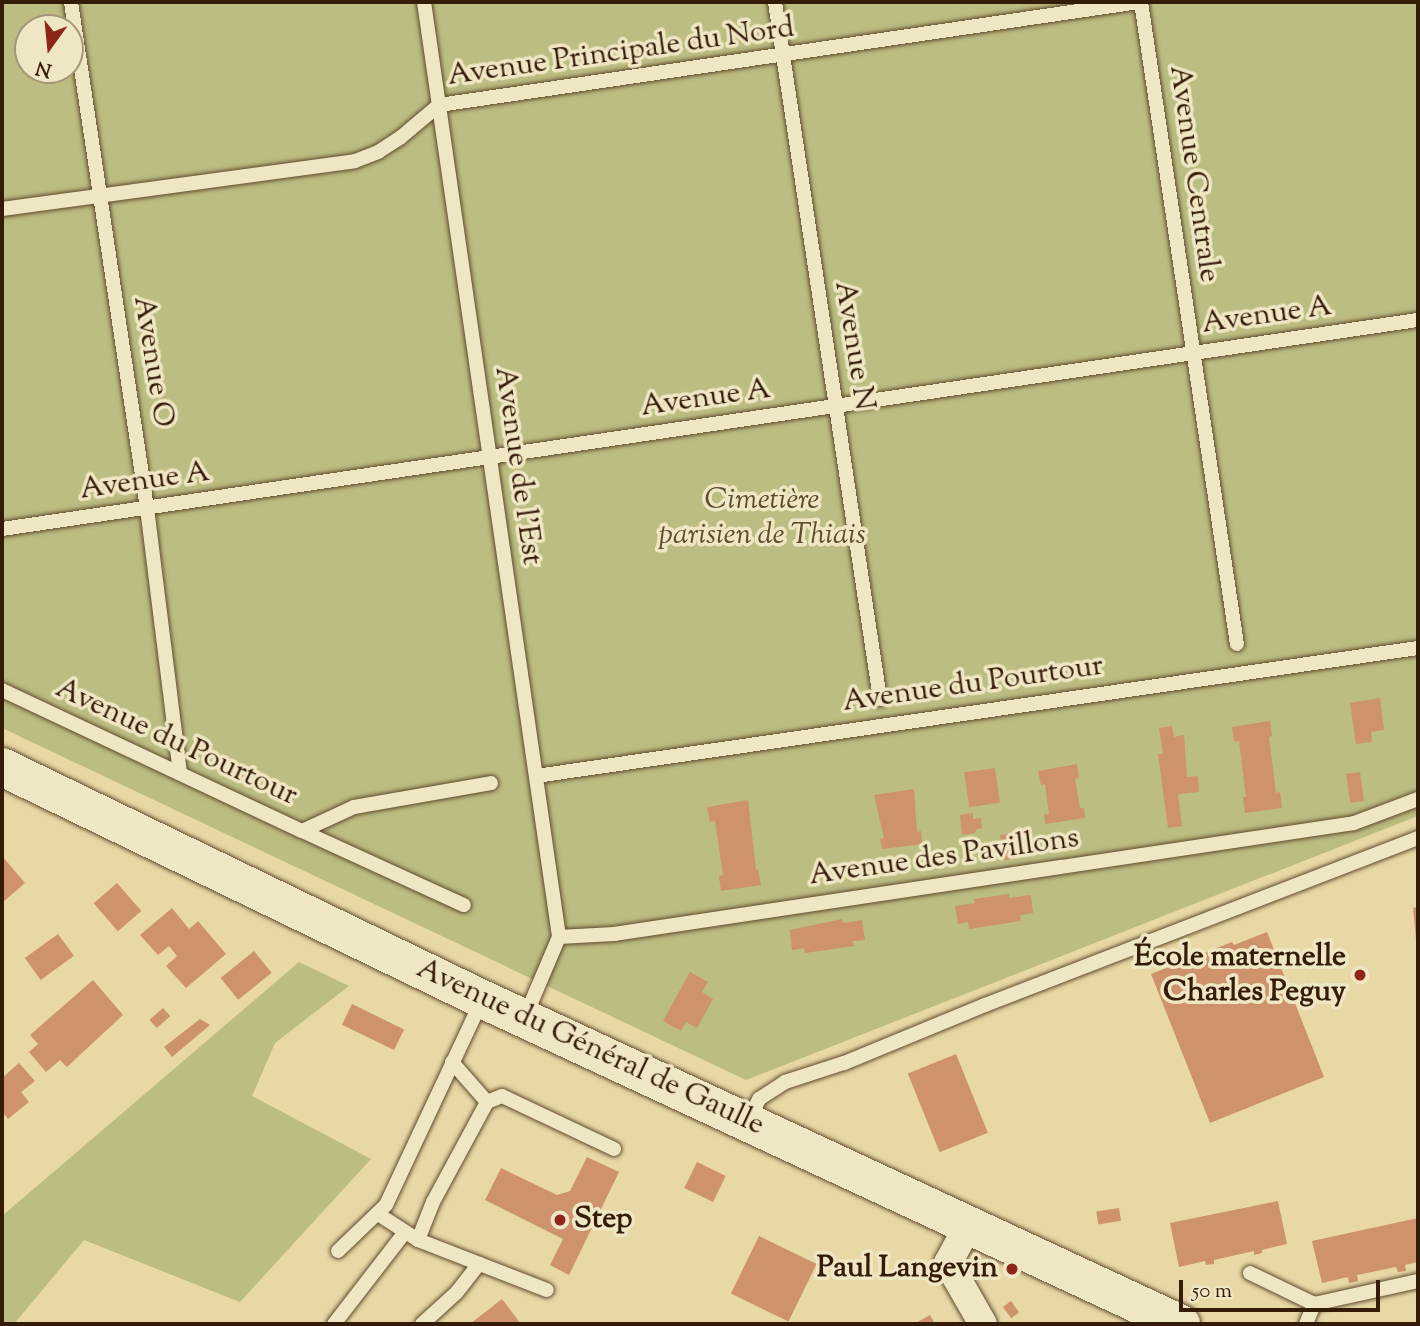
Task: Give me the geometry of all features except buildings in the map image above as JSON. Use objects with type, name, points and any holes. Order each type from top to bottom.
[{"type":"main road","name":"Avenue du Général de Gaulle","points":[[2,767],[482,999],[1181,1324]]},
{"type":"street","points":[[968,1226],[948,1263],[983,1324]]},
{"type":"lane","name":"Avenue O","points":[[71,2],[147,508],[180,773]]},
{"type":"lane","name":"Avenue de l'Est","points":[[424,2],[559,937]]},
{"type":"lane","name":"Avenue N","points":[[775,2],[880,699]]},
{"type":"lane","name":"Avenue Principale du Nord","points":[[2,209],[355,160],[378,152],[401,137],[439,105],[1140,2]]},
{"type":"lane","name":"Avenue Centrale","points":[[1140,2],[1237,644]]},
{"type":"lane","name":"Avenue A","points":[[2,529],[1418,320]]},
{"type":"lane","name":"Avenue du Pourtour","points":[[536,776],[1418,648]]},
{"type":"lane","name":"Avenue du Pourtour","points":[[2,690],[302,831],[354,807],[491,783]]},
{"type":"lane","name":"Avenue des Pavillons","points":[[559,937],[614,934],[1354,823],[1418,799]]},
{"type":"lane","points":[[302,831],[464,905]]},
{"type":"lane","points":[[748,1123],[759,1099],[785,1082],[844,1063],[985,1005],[1418,838]]},
{"type":"lane","points":[[525,1017],[559,937]]},
{"type":"lane","points":[[338,1251],[386,1205],[482,999]]},
{"type":"lane","points":[[452,1062],[487,1102]]},
{"type":"lane","points":[[334,1324],[412,1236],[487,1102],[502,1096],[614,1149]]},
{"type":"lane","points":[[377,1214],[412,1236],[547,1290]]},
{"type":"lane","points":[[422,1324],[457,1292],[480,1264]]},
{"type":"lane","points":[[1250,1273],[1314,1304],[1418,1281]]},
{"type":"lane","points":[[1306,1324],[1314,1304]]},
{"type":"green space","name":"Cimetière parisien de Thiais","points":[[2,2],[1418,2],[1418,816],[746,1080],[2,728]]},
{"type":"green space","points":[[299,962],[349,986],[275,1043],[252,1096],[371,1159],[240,1302],[84,1240],[14,1324],[2,1324],[2,1216]]},
{"type":"place","name":"École maternelle Charles Peguy","points":[[1360,975]]},
{"type":"place","name":"Step","points":[[560,1220]]},
{"type":"place","name":"Paul Langevin","points":[[1012,1269]]}]
